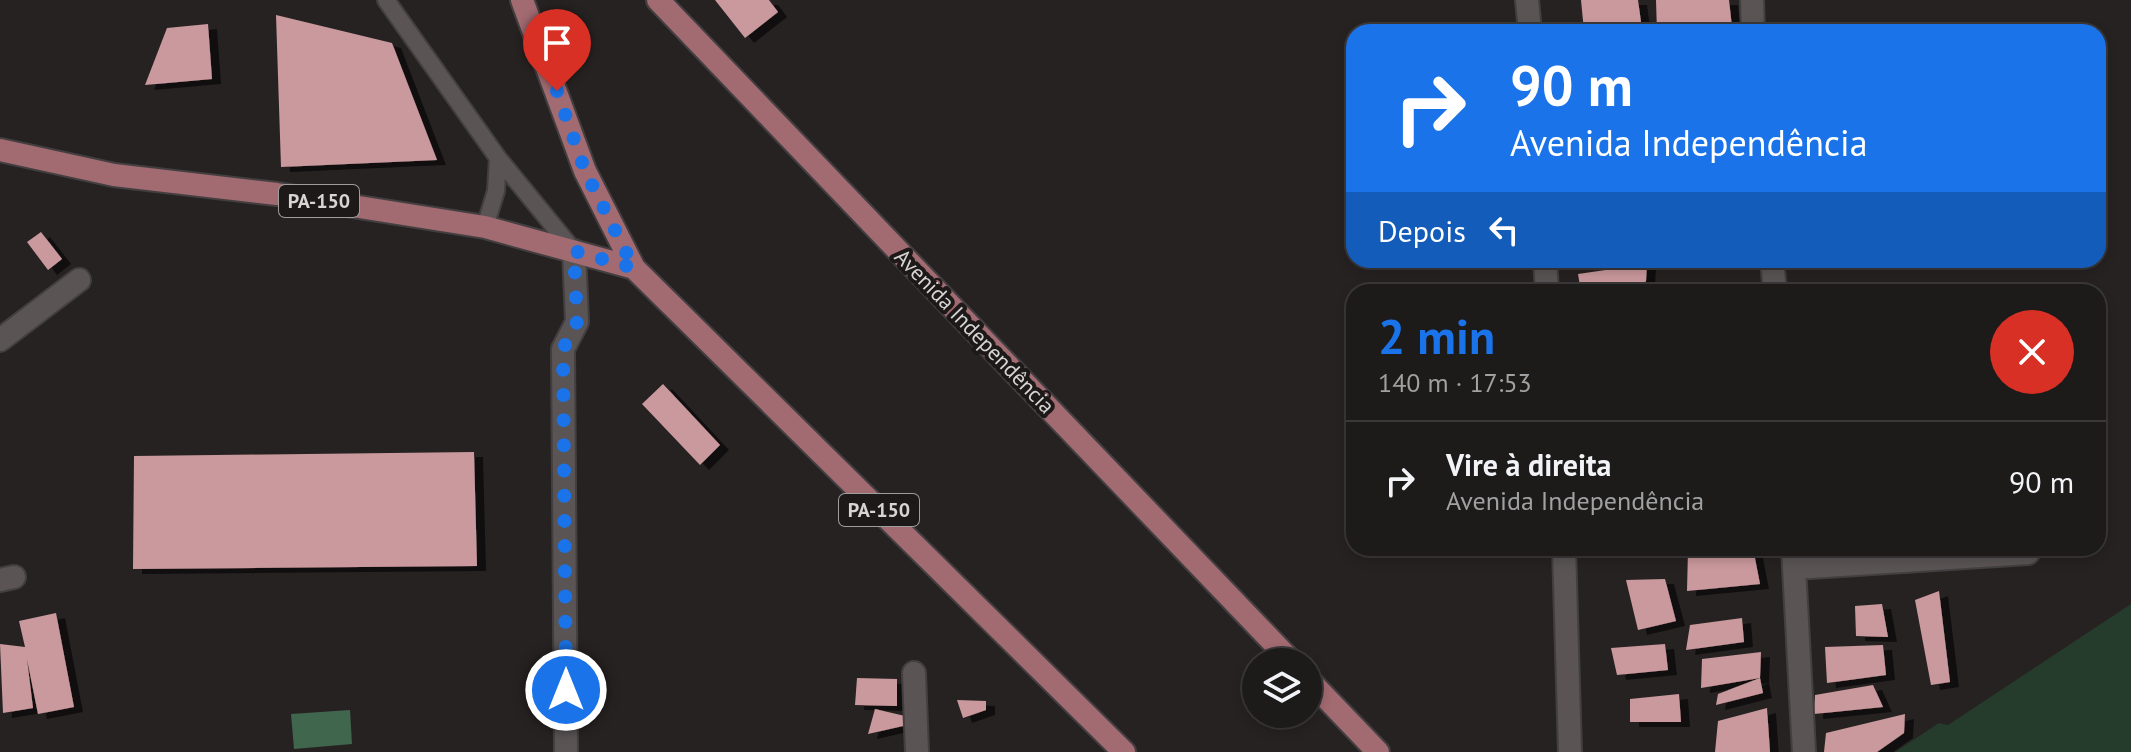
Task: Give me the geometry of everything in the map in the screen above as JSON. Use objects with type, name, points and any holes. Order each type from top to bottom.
[{"type":"main road","name":"PA-150","points":[[522,0],[585,171],[634,268],[1124,752]]},
{"type":"main road","name":"Avenida Independência","points":[[658,0],[1279,648]]},
{"type":"main road","points":[[678,0],[826,175]]},
{"type":"main road","name":"PA-150","points":[[0,150],[114,175],[277,194],[485,227],[634,268]]},
{"type":"main road","points":[[1322,694],[1378,752]]},
{"type":"street","points":[[1527,0],[1529,24]]},
{"type":"street","points":[[1752,0],[1753,24]]},
{"type":"street","points":[[566,752],[563,349],[577,322],[574,251]]},
{"type":"street","points":[[0,340],[79,280]]},
{"type":"street","points":[[1564,556],[1570,752]]},
{"type":"street","points":[[1804,752],[1793,558],[1887,556]]},
{"type":"street","points":[[914,673],[917,752]]},
{"type":"lane","points":[[386,0],[498,158],[574,251]]},
{"type":"lane","points":[[485,227],[496,191],[498,158]]},
{"type":"shaded area","points":[[2131,604],[2131,752],[1895,752],[1939,723],[1948,725]]},
{"type":"shaded area","points":[[350,710],[352,744],[294,749],[291,714]]},
{"type":"building","points":[[715,0],[769,0],[778,12],[745,38]]},
{"type":"building","points":[[1581,0],[1638,0],[1641,22],[1583,24]]},
{"type":"building","points":[[1656,0],[1729,0],[1732,24],[1657,24]]},
{"type":"building","points":[[276,15],[392,43],[437,160],[281,167]]},
{"type":"building","points":[[208,24],[212,79],[145,85],[167,28]]},
{"type":"building","points":[[41,232],[62,259],[48,270],[27,242]]},
{"type":"building","points":[[1647,268],[1644,284],[1580,284],[1578,274]]},
{"type":"building","points":[[663,384],[720,445],[700,465],[642,404]]},
{"type":"building","points":[[474,452],[477,566],[133,569],[134,456]]},
{"type":"building","points":[[1688,556],[1755,556],[1760,584],[1687,591]]},
{"type":"building","points":[[1665,579],[1676,621],[1638,630],[1626,580]]},
{"type":"building","points":[[1939,591],[1950,682],[1931,685],[1915,600]]},
{"type":"building","points":[[1882,604],[1888,637],[1856,636],[1855,606]]},
{"type":"building","points":[[56,613],[74,707],[38,714],[27,659],[33,708],[3,713],[0,644],[25,647],[19,621]]},
{"type":"building","points":[[1742,618],[1744,642],[1686,650],[1690,625]]},
{"type":"building","points":[[1665,644],[1668,670],[1617,675],[1611,648]]},
{"type":"building","points":[[1883,645],[1886,675],[1827,683],[1825,647]]},
{"type":"building","points":[[1761,652],[1760,678],[1701,688],[1702,659]]},
{"type":"building","points":[[857,678],[897,679],[897,706],[855,705]]},
{"type":"building","points":[[1760,678],[1763,693],[1716,705],[1718,694]]},
{"type":"building","points":[[1873,685],[1883,707],[1814,714],[1815,695]]},
{"type":"building","points":[[1679,694],[1681,722],[1630,722],[1630,699]]},
{"type":"building","points":[[957,700],[986,701],[986,710],[963,718]]},
{"type":"building","points":[[1767,708],[1770,752],[1715,752],[1718,721]]},
{"type":"building","points":[[875,709],[905,716],[903,726],[868,734]]},
{"type":"building","points":[[1905,714],[1904,733],[1877,752],[1824,752],[1826,733]]},
{"type":"route","points":[[557,91],[585,171],[634,268],[574,251],[577,322],[563,349],[566,690]]}]
